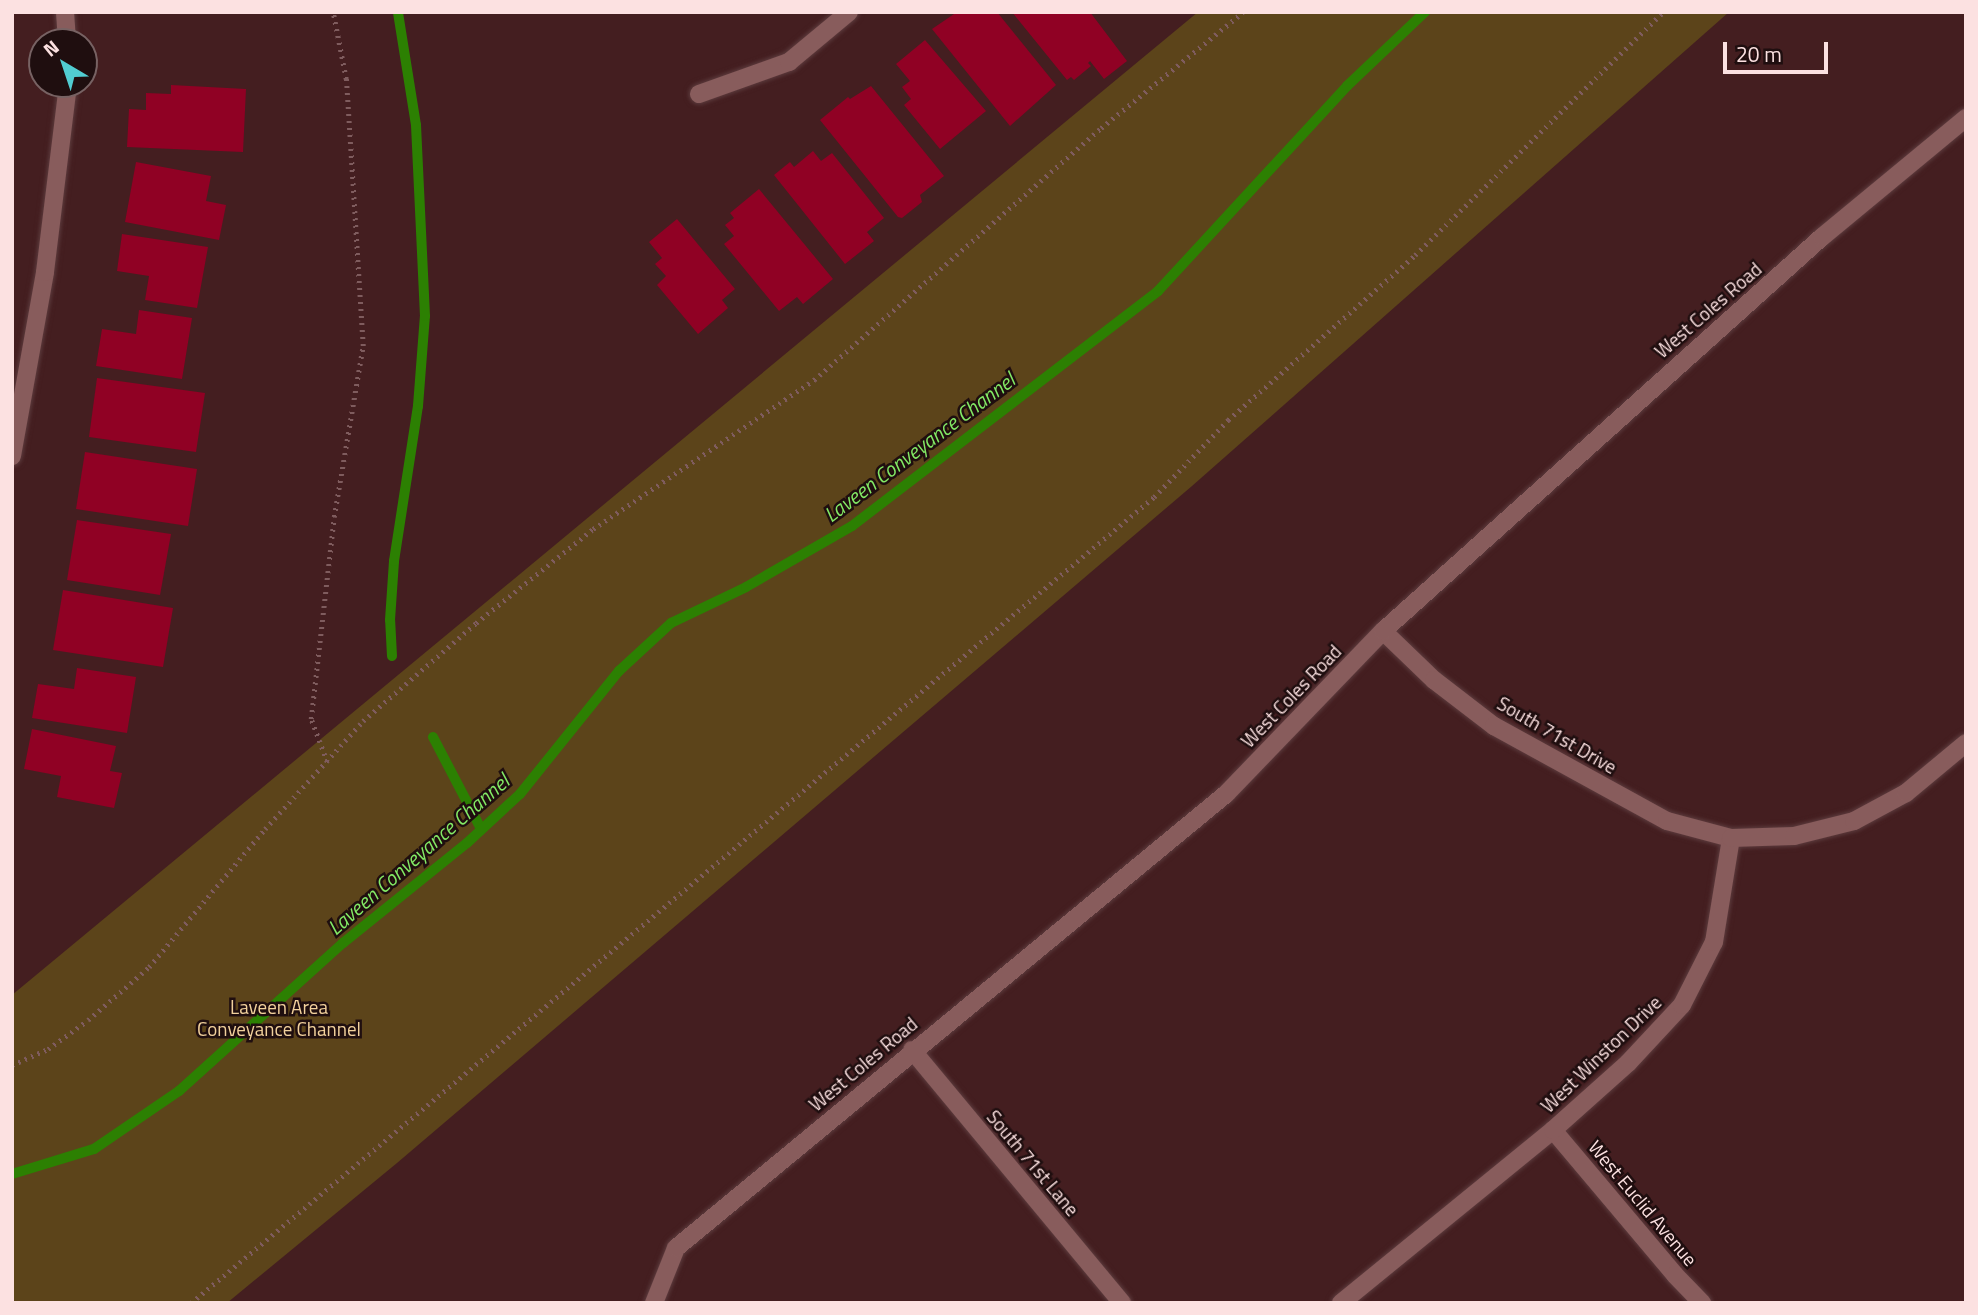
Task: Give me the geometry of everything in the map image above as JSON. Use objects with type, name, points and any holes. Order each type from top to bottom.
[{"type":"street","points":[[699,94],[789,61],[849,12]]},
{"type":"street","points":[[12,456],[45,272],[66,98]]},
{"type":"street","name":"West Coles Road","points":[[654,1303],[676,1248],[912,1050],[1226,794],[1383,631],[1822,237],[1966,118]]},
{"type":"street","name":"South 71st Drive","points":[[1383,631],[1434,680],[1494,726],[1667,821],[1731,838]]},
{"type":"street","points":[[1731,838],[1794,836],[1854,821],[1906,793],[1966,743]]},
{"type":"street","name":"West Winston Drive","points":[[1341,1303],[1553,1130],[1628,1063],[1682,1005],[1714,942],[1731,838]]},
{"type":"street","name":"South 71st Lane","points":[[912,1050],[1122,1303]]},
{"type":"street","name":"West Euclid Avenue","points":[[1553,1130],[1702,1303]]},
{"type":"path","points":[[327,762],[310,719],[334,517],[363,346],[346,79],[333,12]]},
{"type":"path","points":[[12,1065],[48,1049],[88,1020],[149,967],[265,830],[363,721],[391,697],[593,529],[814,380],[1081,145],[1243,12]]},
{"type":"path","points":[[191,1303],[1154,497],[1228,420],[1415,255],[1663,12]]},
{"type":"green space","name":"Laveen Area Conveyance Channel","points":[[1198,12],[1729,12],[1192,486],[397,1163],[227,1303],[12,1303],[12,995]]},
{"type":"building","points":[[957,12],[997,12],[1056,85],[1010,126],[932,29]]},
{"type":"building","points":[[1012,12],[1090,12],[1127,61],[1104,79],[1090,61],[1088,63],[1091,66],[1074,80],[1071,77],[1067,80]]},
{"type":"building","points":[[925,40],[986,111],[940,149],[904,105],[911,99],[902,87],[910,81],[896,64]]},
{"type":"building","points":[[171,85],[246,89],[243,152],[127,147],[129,109],[146,110],[146,93],[171,94]]},
{"type":"building","points":[[871,86],[944,176],[920,195],[922,202],[902,218],[898,217],[820,120],[848,97],[850,99]]},
{"type":"building","points":[[813,151],[821,161],[832,153],[884,218],[867,232],[874,241],[845,264],[774,175],[790,162],[794,167]]},
{"type":"building","points":[[136,162],[211,176],[206,201],[226,205],[219,240],[125,222]]},
{"type":"building","points":[[759,189],[833,279],[803,304],[797,297],[779,311],[724,244],[734,236],[725,225],[734,218],[730,213]]},
{"type":"building","points":[[677,219],[735,289],[722,300],[728,308],[698,334],[657,285],[666,276],[655,264],[662,258],[649,242]]},
{"type":"building","points":[[122,234],[208,247],[197,308],[145,300],[149,276],[117,271]]},
{"type":"building","points":[[139,310],[192,318],[182,379],[96,366],[102,329],[136,334]]},
{"type":"building","points":[[97,378],[205,393],[196,452],[89,437]]},
{"type":"building","points":[[85,452],[197,469],[188,526],[76,509]]},
{"type":"building","points":[[77,520],[171,534],[160,595],[67,580]]},
{"type":"building","points":[[63,590],[173,608],[163,667],[53,650]]},
{"type":"building","points":[[77,668],[136,677],[127,733],[32,718],[38,684],[74,689]]},
{"type":"building","points":[[32,729],[116,746],[110,771],[122,773],[114,808],[57,797],[61,776],[24,769]]},
{"type":"waterway","points":[[392,656],[390,620],[394,561],[418,406],[425,316],[416,125],[398,12]]},
{"type":"waterway","name":"Laveen Conveyance Channel","points":[[12,1174],[94,1149],[179,1091],[343,943],[467,843],[520,794],[619,671],[671,623],[746,587],[852,526],[1158,291],[1347,86],[1425,12]]},
{"type":"waterway","points":[[433,737],[481,829]]}]
